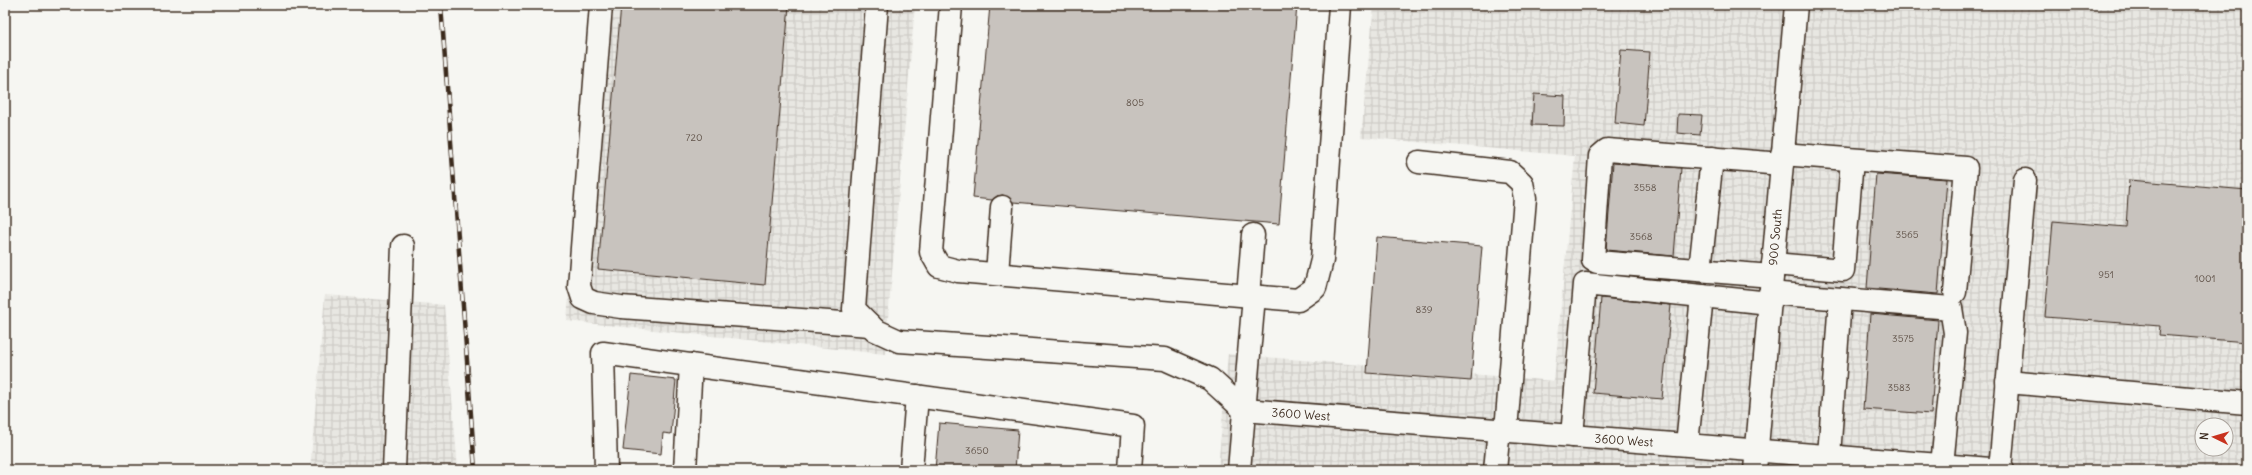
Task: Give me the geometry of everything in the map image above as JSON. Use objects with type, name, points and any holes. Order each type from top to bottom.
[{"type":"street","points":[[601,5],[579,286],[582,298],[594,303],[621,307],[870,325]]},
{"type":"street","points":[[877,5],[854,309],[875,330],[899,341],[1165,359],[1210,379],[1244,410]]},
{"type":"street","points":[[951,5],[931,252],[940,266],[958,271],[1298,300],[1315,288],[1322,260],[1340,5]]},
{"type":"street","name":"900 South","points":[[1756,460],[1796,5]]},
{"type":"street","points":[[1930,466],[1955,333],[1952,308],[1840,299],[1700,270],[1597,262],[1593,260],[1600,156],[1607,150],[1712,158],[1852,160],[1966,168],[1955,292]]},
{"type":"street","points":[[1700,270],[1712,158]]},
{"type":"street","points":[[1572,436],[1585,284],[1702,296],[1843,270],[1852,160]]},
{"type":"street","points":[[1419,162],[1510,172],[1522,183],[1525,198],[1502,430],[1495,470]]},
{"type":"street","points":[[2000,470],[2025,180]]},
{"type":"street","points":[[998,274],[1002,207]]},
{"type":"street","points":[[1239,470],[1251,296],[1253,235]]},
{"type":"street","points":[[394,470],[403,246]]},
{"type":"street","points":[[1687,444],[1702,296]]},
{"type":"street","points":[[1829,456],[1840,299]]},
{"type":"street","points":[[606,470],[603,353],[1133,426],[1130,470]]},
{"type":"street","points":[[684,470],[691,365]]},
{"type":"street","points":[[2007,382],[2247,403]]},
{"type":"street","points":[[911,470],[917,396]]},
{"type":"street","name":"3600 West","points":[[1244,410],[1687,444],[1756,460],[1829,456],[1930,466],[2003,470]]},
{"type":"shaded area","points":[[591,5],[915,5],[885,354],[567,321]]},
{"type":"shaded area","points":[[1374,5],[2247,5],[2247,470],[1218,470],[1228,354],[1554,381],[1575,156],[1361,137]]},
{"type":"shaded area","points":[[325,295],[444,305],[458,470],[310,470]]},
{"type":"building","points":[[621,5],[789,5],[765,285],[598,269]]},
{"type":"building","points":[[990,5],[1297,5],[1279,224],[1013,202],[1003,195],[997,196],[992,200],[973,198]]},
{"type":"building","points":[[1621,50],[1650,52],[1644,126],[1615,123]]},
{"type":"building","points":[[1534,94],[1565,96],[1564,126],[1532,125]]},
{"type":"building","points":[[1678,114],[1702,115],[1700,135],[1677,133]]},
{"type":"building","points":[[1613,163],[1681,168],[1674,256],[1606,250]]},
{"type":"building","points":[[1876,174],[1947,179],[1938,294],[1867,288]]},
{"type":"building","points":[[2129,180],[2247,190],[2247,342],[2159,335],[2160,326],[2045,317],[2053,221],[2126,227]]},
{"type":"building","points":[[1377,237],[1482,246],[1471,381],[1367,373]]},
{"type":"building","points":[[1601,298],[1671,305],[1662,399],[1593,393]]},
{"type":"building","points":[[1870,314],[1938,320],[1931,414],[1863,409]]},
{"type":"building","points":[[631,375],[676,380],[671,434],[663,433],[661,454],[623,450]]},
{"type":"building","points":[[939,423],[1018,430],[1015,470],[935,470]]},
{"type":"railway","points":[[441,5],[475,470]]}]
